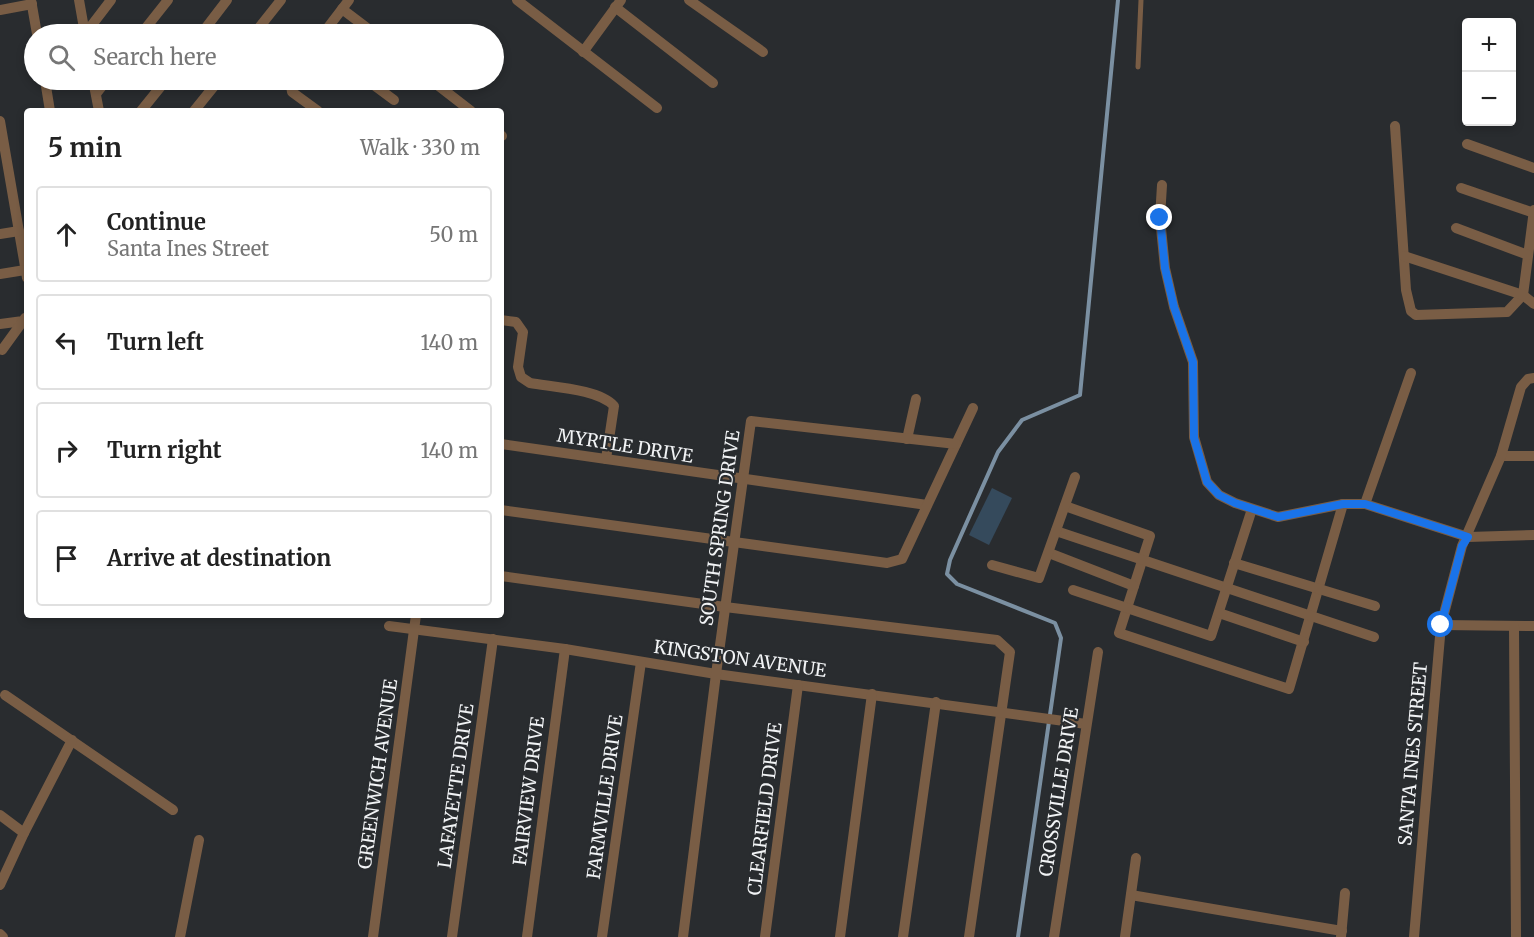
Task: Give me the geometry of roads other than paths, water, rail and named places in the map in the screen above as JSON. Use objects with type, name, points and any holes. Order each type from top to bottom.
[{"type":"street","points":[[79,0],[83,24]]},
{"type":"street","points":[[93,24],[111,0]]},
{"type":"street","points":[[149,24],[168,0]]},
{"type":"street","points":[[209,24],[227,0]]},
{"type":"street","points":[[262,24],[281,0]]},
{"type":"street","points":[[517,0],[657,108]]},
{"type":"street","points":[[689,0],[763,52]]},
{"type":"street","points":[[0,10],[32,2],[35,24]]},
{"type":"street","points":[[331,24],[346,4],[365,24]]},
{"type":"street","points":[[583,52],[618,4],[712,83]]},
{"type":"street","points":[[47,90],[50,108]]},
{"type":"street","points":[[95,90],[98,108]]},
{"type":"street","points":[[96,94],[99,90]]},
{"type":"street","points":[[143,108],[158,90]]},
{"type":"street","points":[[196,108],[211,90]]},
{"type":"street","points":[[292,90],[314,108]]},
{"type":"street","points":[[380,90],[394,100]]},
{"type":"street","points":[[444,90],[467,108]]},
{"type":"street","points":[[0,121],[5,183],[19,231],[24,262]]},
{"type":"street","points":[[1395,126],[1404,256],[1411,312],[1416,315],[1425,317],[1507,312],[1523,294],[1534,212],[1461,188]]},
{"type":"street","points":[[1467,144],[1534,168]]},
{"type":"street","points":[[1162,185],[1160,218],[1165,268],[1174,307],[1193,362],[1194,438],[1207,482],[1219,495],[1278,517],[1343,504],[1365,504],[1468,537],[1534,535]]},
{"type":"street","points":[[1455,228],[1528,255]]},
{"type":"street","points":[[0,234],[19,231]]},
{"type":"street","points":[[1404,256],[1523,294],[1534,304]]},
{"type":"street","points":[[0,274],[24,274]]},
{"type":"street","points":[[0,324],[24,318]]},
{"type":"street","points":[[2,350],[24,319]]},
{"type":"street","points":[[504,320],[516,322],[523,332],[518,367],[521,377],[530,383],[597,395],[614,406],[606,459]]},
{"type":"street","points":[[1365,504],[1411,373]]},
{"type":"street","name":"SANTA INES STREET","points":[[1414,937],[1441,625],[1462,546],[1468,537],[1501,456],[1521,387],[1534,378]]},
{"type":"street","points":[[907,439],[916,399]]},
{"type":"street","points":[[504,510],[887,563],[902,560],[974,408]]},
{"type":"street","name":"SOUTH SPRING DRIVE","points":[[683,937],[716,674],[752,421],[956,444]]},
{"type":"street","name":"MYRTLE DRIVE","points":[[504,444],[744,481],[927,505]]},
{"type":"street","points":[[1501,456],[1534,456]]},
{"type":"street","points":[[992,565],[1039,578],[1075,477]]},
{"type":"street","points":[[1065,506],[1148,534],[1151,539],[1119,633],[1289,689],[1343,504]]},
{"type":"street","points":[[1073,590],[1207,636],[1212,633],[1252,509]]},
{"type":"street","points":[[1056,531],[1374,637]]},
{"type":"street","points":[[1049,553],[1134,586]]},
{"type":"street","points":[[1234,563],[1375,606]]},
{"type":"street","points":[[504,576],[725,607],[997,640],[1010,652],[969,937]]},
{"type":"street","points":[[1219,613],[1304,642]]},
{"type":"street","name":"GREENWICH AVENUE","points":[[373,937],[416,618]]},
{"type":"street","points":[[1441,625],[1534,626]]},
{"type":"street","name":"KINGSTON AVENUE","points":[[389,626],[565,649],[716,674],[1086,724]]},
{"type":"street","points":[[1514,626],[1516,937]]},
{"type":"street","name":"LAFAYETTE DRIVE","points":[[452,937],[493,639]]},
{"type":"street","name":"FAIRVIEW DRIVE","points":[[527,937],[565,649]]},
{"type":"street","name":"CROSSVILLE DRIVE","points":[[1054,937],[1098,652]]},
{"type":"street","name":"FARMVILLE DRIVE","points":[[602,937],[641,662]]},
{"type":"street","name":"CLEARFIELD DRIVE","points":[[765,937],[798,685]]},
{"type":"street","points":[[840,937],[872,694]]},
{"type":"street","points":[[5,695],[173,810]]},
{"type":"street","points":[[903,937],[936,702]]},
{"type":"street","points":[[0,885],[72,740]]},
{"type":"street","points":[[0,815],[24,833]]},
{"type":"street","points":[[180,937],[199,840]]},
{"type":"street","points":[[1125,937],[1136,858]]},
{"type":"street","points":[[1131,895],[1342,934],[1345,893]]},
{"type":"lane","points":[[1138,67],[1141,0]]},
{"type":"waterway","points":[[1018,937],[1061,638],[1055,623],[957,584],[947,574],[950,560],[998,452],[1022,420],[1080,395],[1118,0]]}]
